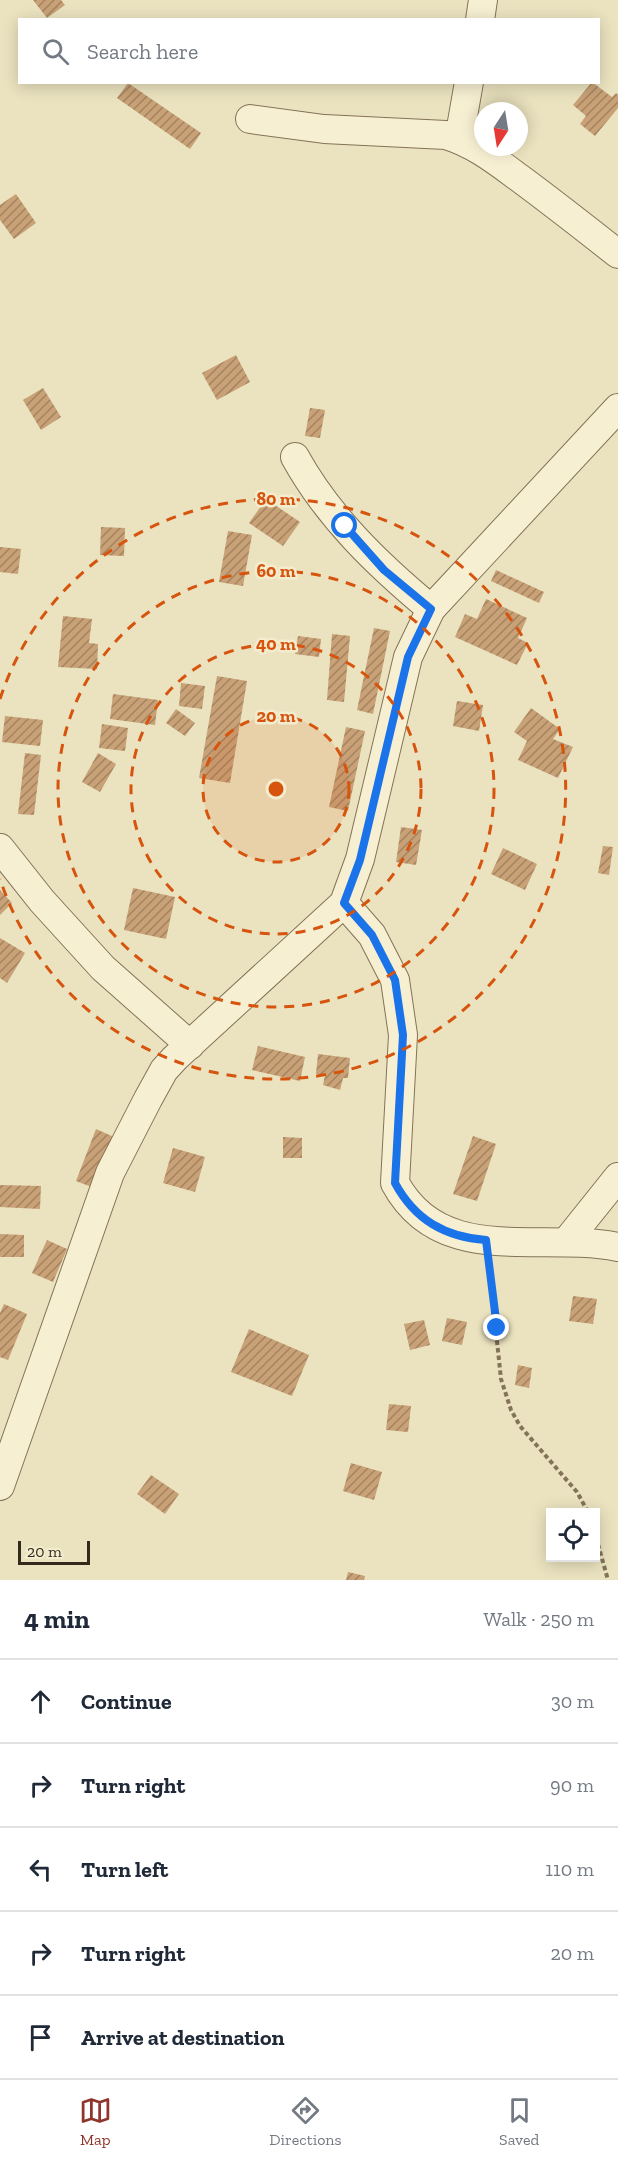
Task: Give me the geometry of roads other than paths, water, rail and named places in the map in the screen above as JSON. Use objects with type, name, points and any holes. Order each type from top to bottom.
[{"type":"street","points":[[480,18],[483,0]]},
{"type":"street","points":[[459,139],[469,84]]},
{"type":"street","points":[[250,119],[324,129],[446,135],[459,139],[478,148],[618,254]]},
{"type":"street","points":[[1,1477],[110,1173],[164,1070],[344,903],[360,860],[408,657],[431,609],[618,408]]},
{"type":"street","points":[[295,456],[313,489],[384,570],[431,609]]},
{"type":"street","points":[[0,848],[42,901],[103,968],[190,1045]]},
{"type":"street","points":[[344,903],[372,935],[395,980],[403,1035],[395,1183],[405,1202],[426,1221],[464,1238],[596,1243],[618,1247]]},
{"type":"street","points":[[566,1242],[618,1177]]}]
